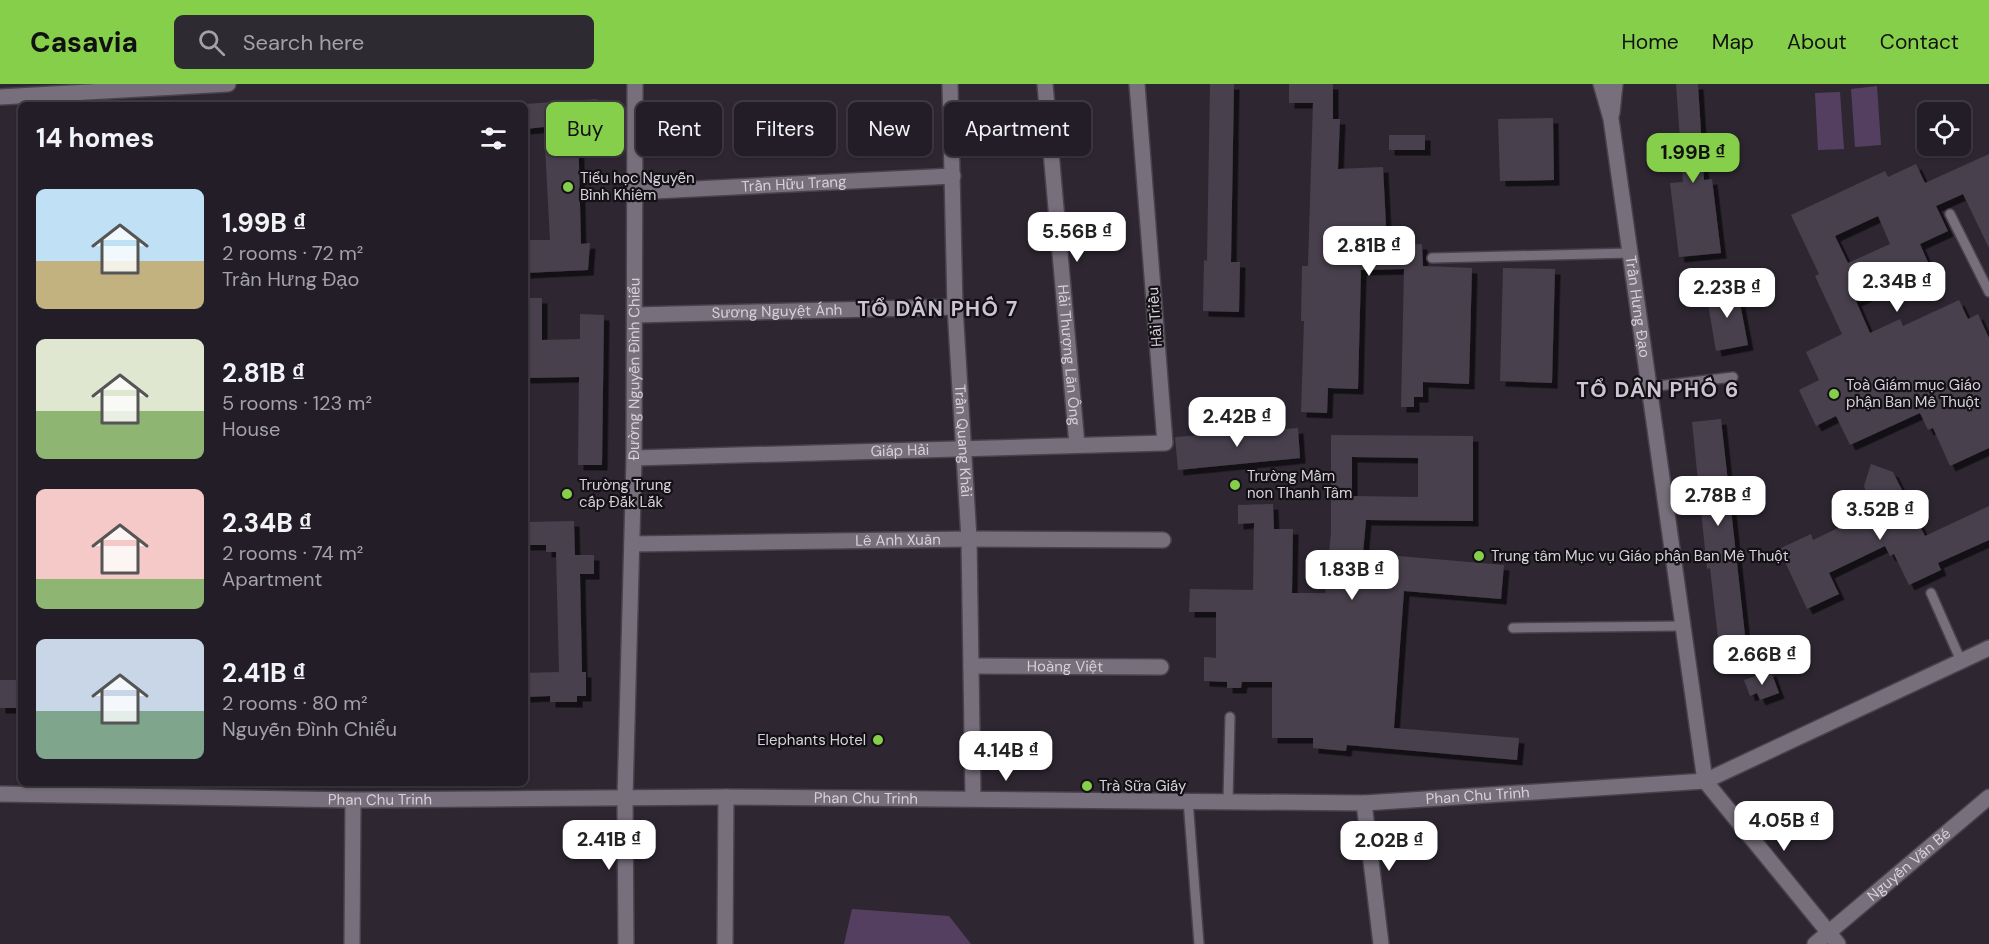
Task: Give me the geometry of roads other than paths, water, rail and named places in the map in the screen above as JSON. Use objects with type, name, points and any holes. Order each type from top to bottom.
[{"type":"street","points":[[0,97],[218,84]]},
{"type":"street","name":"Đường Nguyễn Đình Chiểu","points":[[626,944],[625,798],[634,458],[635,84]]},
{"type":"street","name":"Trần Quang Khải","points":[[950,84],[955,308],[969,539],[973,798]]},
{"type":"street","name":"Hải Thượng Lãn Ông","points":[[1045,84],[1077,444]]},
{"type":"street","name":"Hải Triều","points":[[1137,84],[1165,443]]},
{"type":"street","name":"Trần Hưng Đạo","points":[[1601,84],[1611,119],[1705,781]]},
{"type":"street","name":"Trần Hưng Đạo","points":[[1611,119],[1615,84]]},
{"type":"street","name":"Trần Hữu Trang","points":[[635,192],[953,176]]},
{"type":"street","name":"Sương Nguyệt Ánh","points":[[635,315],[955,308]]},
{"type":"street","name":"Giáp Hải","points":[[634,458],[1165,443]]},
{"type":"street","name":"Lê Anh Xuân","points":[[632,544],[969,539],[1163,540]]},
{"type":"street","name":"Phan Chu Trinh","points":[[0,794],[353,800],[726,797],[1364,803],[1705,781],[1989,648]]},
{"type":"street","name":"Hoàng Việt","points":[[971,666],[1161,667]]},
{"type":"street","points":[[1705,781],[1833,938]]},
{"type":"street","points":[[724,944],[726,797]]},
{"type":"street","name":"Nguyễn Văn Bé","points":[[1815,944],[1833,938],[1989,797]]},
{"type":"street","points":[[352,944],[353,800]]},
{"type":"street","points":[[1364,803],[1381,944]]},
{"type":"lane","points":[[1950,213],[1989,292]]},
{"type":"lane","points":[[1432,258],[1630,253]]},
{"type":"lane","points":[[1649,387],[1733,376]]},
{"type":"lane","points":[[1931,593],[1960,661]]},
{"type":"lane","points":[[1513,628],[1683,626]]},
{"type":"lane","points":[[1228,801],[1230,717]]},
{"type":"lane","points":[[1188,800],[1199,944]]},
{"type":"place","name":"Tiểu học Nguyễn Bỉnh Khiêm","points":[[568,187]]},
{"type":"place","name":"Toà Giám mục Giáo phận Ban Mê Thuột","points":[[1834,394]]},
{"type":"place","name":"Trường Mầm non Thanh Tâm","points":[[1235,485]]},
{"type":"place","name":"Trường Trung cấp Đắk Lắk","points":[[567,494]]},
{"type":"place","name":"Trung tâm Mục vụ Giáo phận Ban Mê Thuột","points":[[1479,556]]},
{"type":"place","name":"Elephants Hotel","points":[[878,740]]},
{"type":"place","name":"Trà Sữa Giấy","points":[[1087,786]]},
{"type":"district","name":"TỔ DÂN PHỐ 7","points":[[938,309]]},
{"type":"district","name":"TỔ DÂN PHỐ 6","points":[[1658,390]]}]
